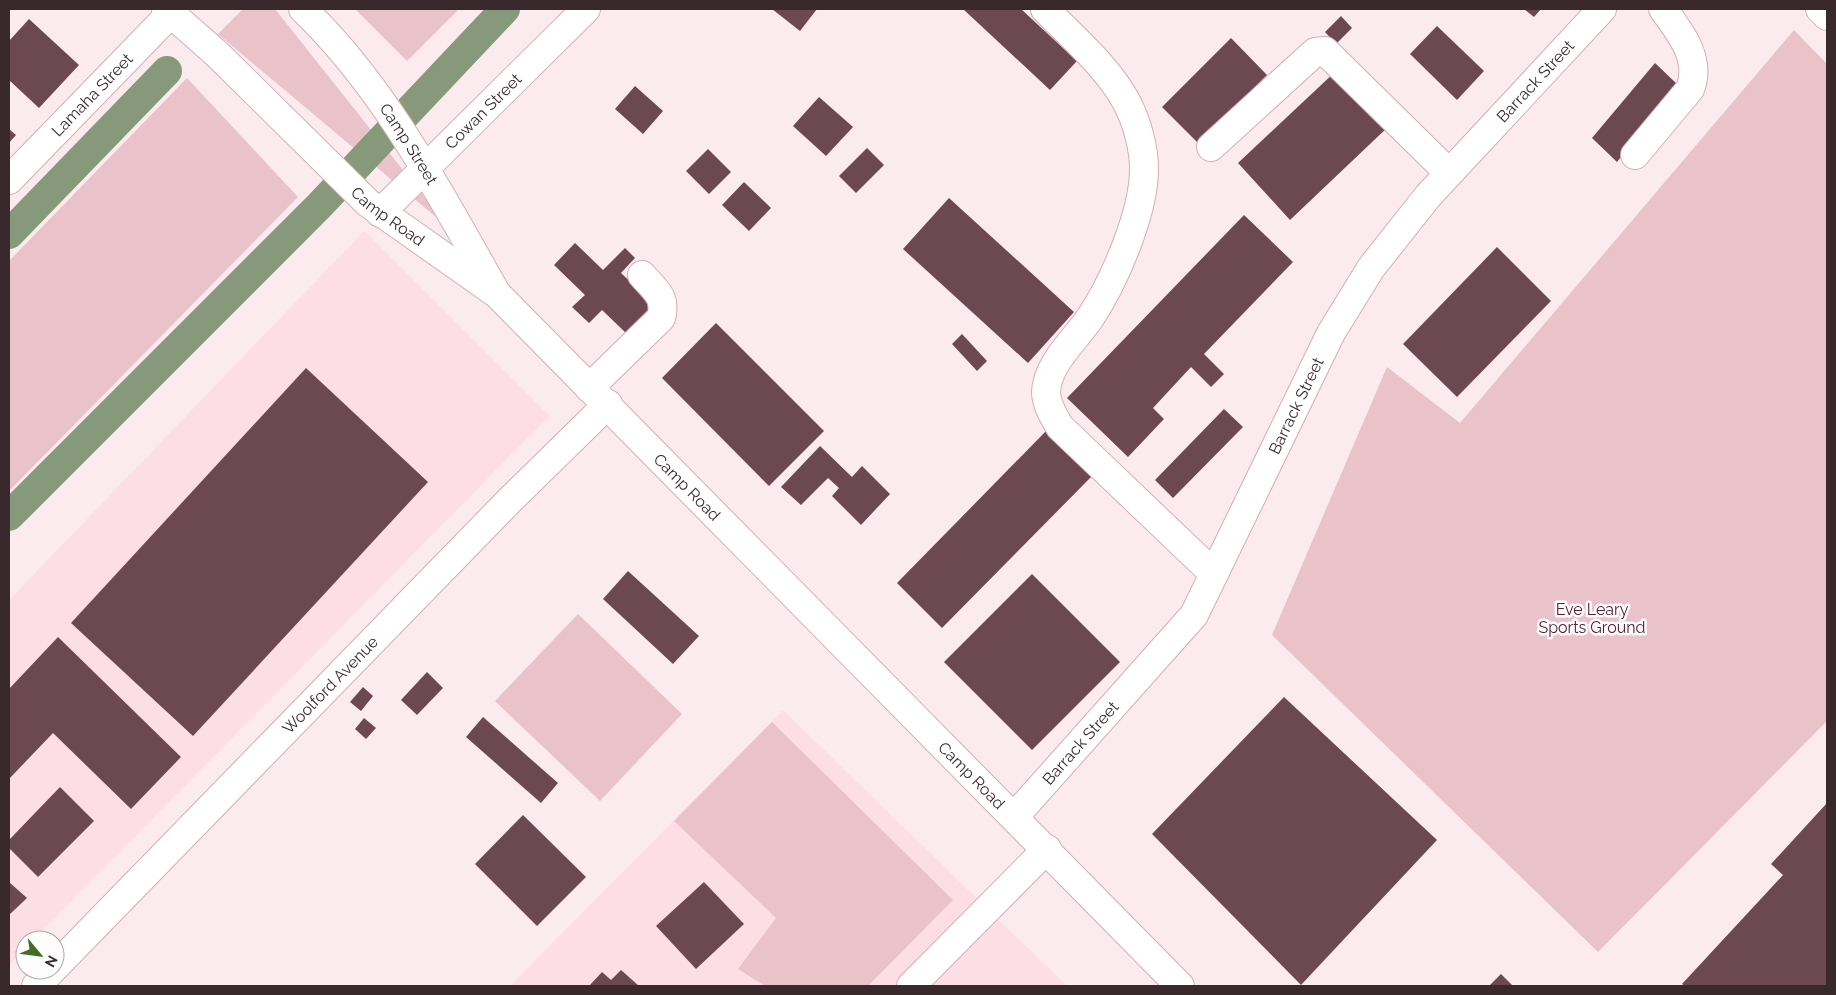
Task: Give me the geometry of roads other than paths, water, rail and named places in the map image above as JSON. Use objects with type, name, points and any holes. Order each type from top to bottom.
[{"type":"street","name":"Camp Street","points":[[303,9],[333,38],[382,101],[498,294]]},
{"type":"street","name":"Cowan Street","points":[[374,208],[418,159],[586,9]]},
{"type":"street","points":[[1045,9],[1116,85],[1136,125],[1142,147],[1144,170],[1133,223],[1121,258],[1091,316],[1049,377],[1046,392],[1048,405],[1060,427],[1214,574]]},
{"type":"street","name":"Barrack Street","points":[[1015,816],[1194,615],[1330,333],[1372,268],[1449,173],[1602,9]]},
{"type":"street","points":[[1635,155],[1690,89],[1694,78],[1693,62],[1688,47],[1681,33],[1663,9]]},
{"type":"street","points":[[1820,9],[1827,16]]},
{"type":"street","name":"Camp Road","points":[[175,15],[374,208],[498,294],[1015,816],[1180,986]]},
{"type":"street","name":"Lamaha Street","points":[[9,180],[175,15]]},
{"type":"street","points":[[1211,147],[1315,52],[1324,51],[1449,173]]},
{"type":"street","name":"Woolford Avenue","points":[[65,957],[509,501],[572,440],[599,396],[661,318],[664,306],[660,295],[642,275]]},
{"type":"street","points":[[911,986],[1020,874],[1047,849]]},
{"type":"waterway","points":[[9,516],[319,206],[505,9]]},
{"type":"waterway","points":[[9,234],[167,71]]},
{"type":"park label","name":"Eve Leary Sports Ground","points":[[1592,618]]}]
